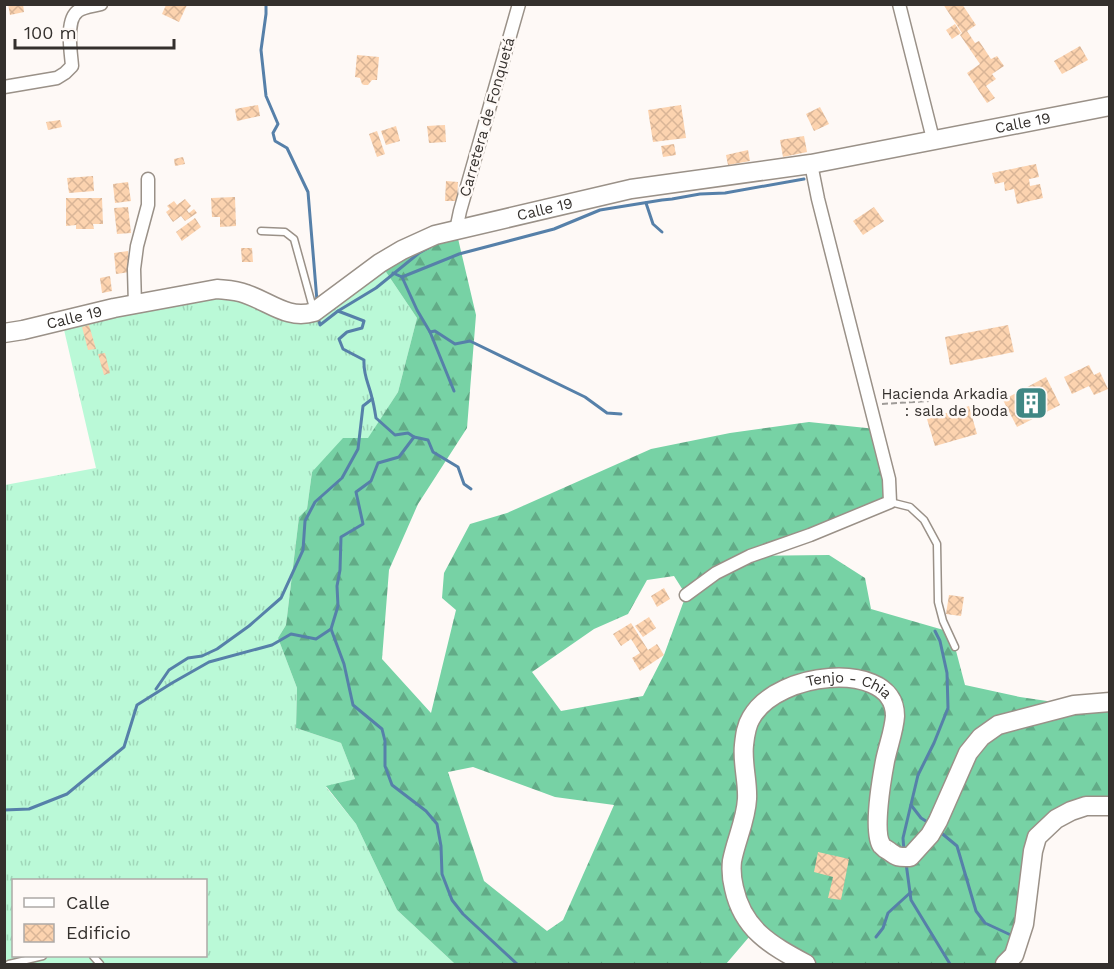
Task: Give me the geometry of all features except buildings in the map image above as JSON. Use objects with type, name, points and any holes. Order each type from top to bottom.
[{"type":"street","points":[[4,87],[57,78],[65,73],[72,66],[70,23],[73,16],[79,10],[100,4]]},
{"type":"street","name":"Carretera de Fonquetá","points":[[456,230],[519,4]]},
{"type":"street","points":[[899,4],[933,139]]},
{"type":"street","name":"Calle 19","points":[[4,333],[114,308],[217,290],[231,290],[247,294],[290,314],[306,314],[314,312],[402,250],[435,235],[631,189],[811,164],[1110,106]]},
{"type":"street","points":[[686,595],[716,573],[750,556],[810,535],[890,502],[889,479],[811,164]]},
{"type":"street","points":[[135,305],[134,269],[137,246],[148,205],[148,179]]},
{"type":"street","name":"Tenjo - Chia","points":[[806,964],[768,942],[755,930],[744,916],[732,881],[732,862],[747,801],[744,747],[746,730],[751,718],[761,705],[776,694],[803,682],[829,678],[848,678],[874,683],[887,694],[893,704],[895,714],[878,810],[878,833],[882,846],[898,857],[910,856],[930,835],[968,753],[981,737],[999,725],[1074,705],[1110,702]]},
{"type":"street","points":[[1005,964],[1014,955],[1024,924],[1032,851],[1037,837],[1056,819],[1071,811],[1086,806],[1110,806]]},
{"type":"lane","points":[[261,231],[285,232],[294,239],[314,312]]},
{"type":"lane","points":[[890,502],[910,507],[924,520],[937,544],[938,602],[943,621],[955,647]]},
{"type":"lane","points":[[9,964],[39,957]]},
{"type":"path","points":[[870,405],[929,401]]},
{"type":"green space","points":[[456,230],[476,315],[467,428],[418,504],[389,570],[382,659],[431,713],[456,610],[442,598],[444,573],[470,524],[507,513],[651,449],[730,433],[809,422],[876,429],[890,502],[752,556],[829,555],[865,578],[871,609],[947,631],[955,647],[965,685],[1020,697],[1074,705],[1109,702],[1109,806],[1101,805],[1037,837],[1005,964],[806,964],[755,930],[726,964],[455,964],[397,910],[356,824],[326,786],[355,779],[341,743],[296,728],[297,688],[278,638],[286,625],[299,517],[307,509],[312,472],[343,438],[368,438],[398,392],[417,318],[380,263]],"holes":[[[674,576],[686,595],[664,655],[643,696],[561,711],[532,672],[594,629],[628,614],[647,580]],[[473,767],[555,797],[614,805],[563,920],[547,931],[484,881],[448,772]]]},
{"type":"green space","points":[[380,263],[417,318],[398,392],[368,439],[312,472],[307,509],[299,517],[286,625],[278,638],[297,688],[296,728],[341,743],[355,779],[326,787],[356,824],[397,910],[455,964],[5,964],[5,485],[96,468],[62,321],[217,289],[306,314]]},
{"type":"waterway","points":[[266,4],[261,50],[266,96],[278,124],[273,133],[275,141],[287,148],[308,192],[317,301]]},
{"type":"waterway","points":[[402,277],[459,254],[554,229],[600,210],[700,194],[725,193],[804,179]]},
{"type":"waterway","points":[[646,203],[653,224],[662,232]]},
{"type":"waterway","points":[[338,311],[376,288],[419,253],[430,247]]},
{"type":"waterway","points":[[393,273],[402,277],[430,332],[435,331],[455,344],[470,341],[585,397],[607,413],[621,414]]},
{"type":"waterway","points":[[319,321],[320,325],[338,311],[364,321],[362,328],[347,332],[339,339],[343,349],[364,360],[365,375],[376,418],[395,435],[408,433],[414,437],[399,457],[378,463],[371,481],[356,492],[363,524],[341,537],[337,586],[338,606],[331,629],[344,664],[353,705],[382,729],[385,741],[385,766],[392,785],[426,811],[437,824],[442,874],[452,900],[463,914],[517,964]]},
{"type":"waterway","points":[[430,332],[454,391]]},
{"type":"waterway","points":[[156,689],[169,670],[188,658],[202,656],[217,649],[249,626],[281,598],[303,550],[305,521],[315,502],[342,478],[358,449],[363,406],[372,399]]},
{"type":"waterway","points":[[414,437],[428,440],[433,452],[458,467],[464,484],[471,489]]},
{"type":"waterway","points":[[4,810],[29,809],[67,794],[124,747],[137,705],[209,662],[272,645],[291,634],[316,639],[331,629]]},
{"type":"waterway","points":[[904,851],[903,838],[918,775],[948,708],[947,673],[940,641],[935,631]]},
{"type":"waterway","points":[[911,805],[921,818],[929,823]]},
{"type":"waterway","points":[[939,831],[957,846],[976,911],[985,923],[1013,936]]},
{"type":"waterway","points":[[906,863],[911,900],[950,964]]},
{"type":"waterway","points":[[876,937],[883,928],[888,913],[911,892]]},
{"type":"place","name":"Hacienda Arkadia : sala de boda","points":[[1031,403]]}]
